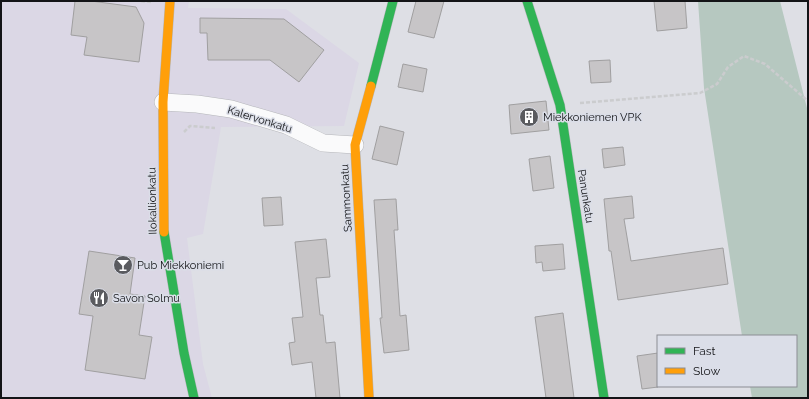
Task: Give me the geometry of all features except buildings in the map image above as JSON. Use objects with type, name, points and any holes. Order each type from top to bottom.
[{"type":"street","name":"Ilokallionkatu","points":[[170,1],[163,102],[163,226],[184,353],[194,398]]},
{"type":"street","name":"Sammonkatu","points":[[368,398],[355,145],[393,1]]},
{"type":"street","name":"Panunkatu","points":[[527,1],[560,105],[604,398]]},
{"type":"street","name":"Kalervonkatu","points":[[163,102],[231,109],[286,125],[323,143],[355,145]]},
{"type":"path","points":[[560,105],[700,93],[717,84],[728,67],[744,56],[765,64],[808,101]]},
{"type":"shaded area","points":[[1,1],[189,1],[188,8],[286,9],[359,63],[344,126],[221,127],[203,234],[187,238],[203,364],[212,398],[1,398]]},
{"type":"shaded area","points":[[698,1],[780,1],[808,112],[808,398],[752,398],[750,387],[797,387],[797,335],[742,335],[704,88]]},
{"type":"traffic: fast","points":[[371,86],[393,1]]},
{"type":"traffic: fast","points":[[527,1],[560,105],[604,398]]},
{"type":"traffic: fast","points":[[164,232],[184,353],[194,398]]},
{"type":"traffic: slow","points":[[164,232],[163,102],[170,1]]},
{"type":"traffic: slow","points":[[369,398],[355,145],[371,86]]},
{"type":"place","name":"Miekkoniemen VPK","points":[[529,117]]},
{"type":"place","name":"Pub Miekkoniemi","points":[[123,265]]},
{"type":"place","name":"Savon Solmu","points":[[99,298]]}]
